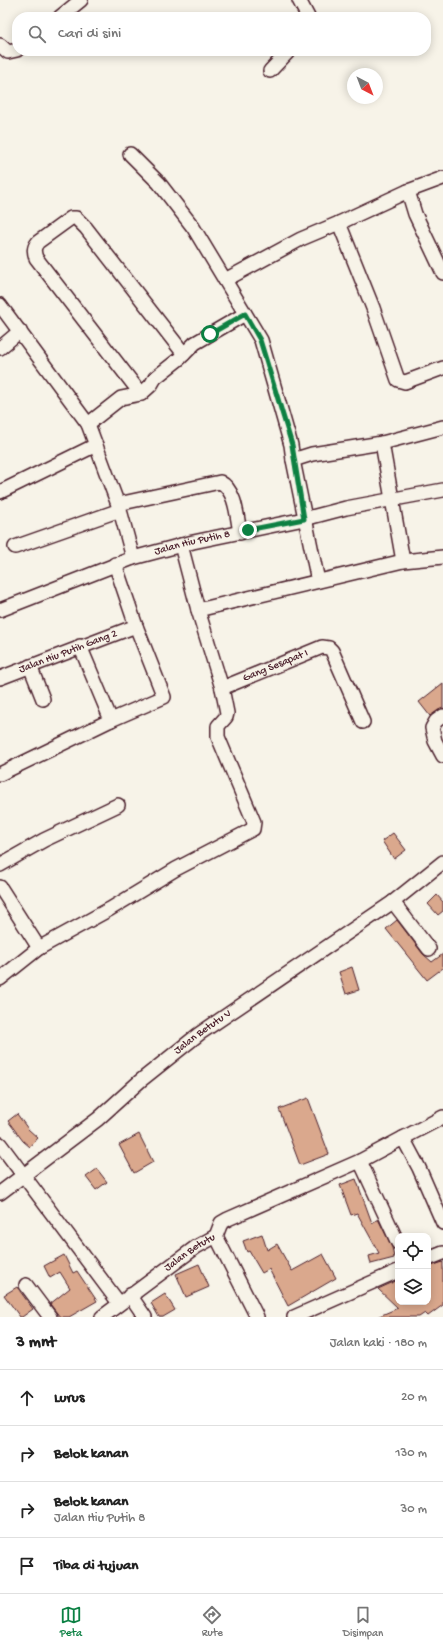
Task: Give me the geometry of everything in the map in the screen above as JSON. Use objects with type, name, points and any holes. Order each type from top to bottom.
[{"type":"street","points":[[66,12],[81,0]]},
{"type":"street","points":[[299,0],[305,12]]},
{"type":"street","points":[[0,45],[8,52],[12,51]]},
{"type":"street","points":[[270,71],[284,56]]},
{"type":"street","points":[[130,154],[159,182],[193,227],[260,340],[292,445],[293,460],[304,519],[318,581]]},
{"type":"street","points":[[225,280],[301,239],[408,191],[443,178]]},
{"type":"street","points":[[408,191],[415,214],[443,273]]},
{"type":"street","points":[[142,394],[36,258],[34,246],[38,242],[71,218],[76,218],[86,228],[184,354]]},
{"type":"street","points":[[338,223],[372,308],[398,380],[405,382],[443,368]]},
{"type":"street","points":[[0,305],[88,424],[119,507],[133,558]]},
{"type":"street","points":[[88,424],[120,398],[142,394],[151,385],[155,378],[195,343],[245,314]]},
{"type":"street","points":[[0,348],[20,331]]},
{"type":"street","points":[[293,460],[312,454],[382,443],[443,427]]},
{"type":"street","points":[[382,443],[403,562]]},
{"type":"street","points":[[0,492],[96,445]]},
{"type":"street","points":[[15,547],[119,507],[220,482],[226,485],[233,499],[240,533]]},
{"type":"street","name":"Jalan Hiu Putih 8","points":[[0,610],[133,558],[181,545],[304,519],[346,508],[392,498],[443,490]]},
{"type":"street","points":[[0,979],[39,948],[110,909],[176,869],[253,829],[254,822],[218,737],[218,726],[226,717],[227,713],[222,688],[198,610],[181,545]]},
{"type":"street","points":[[198,610],[403,562],[443,557]]},
{"type":"street","points":[[0,774],[111,720],[164,697],[136,626],[115,564]]},
{"type":"street","name":"Jalan Hiu Putih Gang 2","points":[[0,678],[80,646],[136,626]]},
{"type":"street","points":[[80,646],[111,720]]},
{"type":"street","name":"Gang Sesapat I","points":[[222,688],[322,647],[329,648],[332,650],[363,722]]},
{"type":"street","points":[[30,666],[43,699]]},
{"type":"street","points":[[443,716],[436,720],[432,728],[435,741],[443,756]]},
{"type":"street","points":[[0,866],[44,840],[118,805]]},
{"type":"street","name":"Jalan Betutu V","points":[[0,1193],[98,1119],[140,1081],[199,1034],[393,902],[443,862]]},
{"type":"street","points":[[0,887],[39,948]]},
{"type":"street","points":[[393,902],[428,949]]},
{"type":"street","points":[[216,1236],[222,1223],[228,1219],[360,1161],[443,1117]]},
{"type":"street","points":[[403,1138],[419,1168],[443,1223]]},
{"type":"street","points":[[0,1144],[24,1176],[124,1299],[146,1317]]},
{"type":"street","points":[[360,1161],[395,1237]]},
{"type":"street","name":"Jalan Betutu","points":[[102,1317],[124,1299],[196,1248],[216,1236],[257,1317]]},
{"type":"street","points":[[431,1258],[443,1252]]},
{"type":"street","points":[[294,1317],[395,1272]]},
{"type":"street","points":[[26,1285],[50,1317]]},
{"type":"building","points":[[443,683],[443,708],[430,716],[419,702]]},
{"type":"building","points":[[393,833],[406,850],[394,859],[382,841]]},
{"type":"building","points":[[437,895],[443,902],[443,911],[438,915],[428,904]]},
{"type":"building","points":[[397,920],[423,954],[432,962],[443,954],[443,968],[427,980],[386,929]]},
{"type":"building","points":[[352,967],[359,990],[346,994],[339,972]]},
{"type":"building","points":[[308,1098],[329,1154],[300,1165],[279,1109]]},
{"type":"building","points":[[17,1114],[28,1129],[38,1138],[30,1147],[23,1141],[8,1121]]},
{"type":"building","points":[[139,1134],[153,1162],[134,1173],[119,1145]]},
{"type":"building","points":[[97,1169],[107,1182],[96,1190],[86,1177]]},
{"type":"building","points":[[356,1179],[372,1223],[378,1219],[392,1247],[394,1258],[371,1264],[369,1256],[379,1253],[357,1213],[351,1215],[340,1185]]},
{"type":"building","points":[[262,1234],[267,1250],[277,1244],[292,1271],[323,1254],[336,1278],[288,1306],[269,1269],[262,1273],[249,1251],[247,1252],[243,1241]]},
{"type":"building","points":[[64,1255],[73,1273],[77,1271],[97,1301],[69,1317],[60,1317],[50,1304],[70,1288],[60,1272],[50,1278],[44,1266]]},
{"type":"building","points":[[443,1262],[443,1305],[428,1316],[425,1313],[419,1317],[377,1317],[398,1308],[378,1289],[395,1281],[395,1305],[431,1305],[431,1266]]},
{"type":"building","points":[[199,1264],[209,1287],[186,1297],[176,1274]]},
{"type":"building","points":[[17,1287],[33,1309],[22,1317],[20,1317],[4,1295]]},
{"type":"building","points":[[165,1294],[175,1310],[163,1317],[159,1317],[151,1303]]},
{"type":"route","points":[[210,334],[245,314],[260,340],[292,445],[293,460],[304,519],[248,530]]}]
